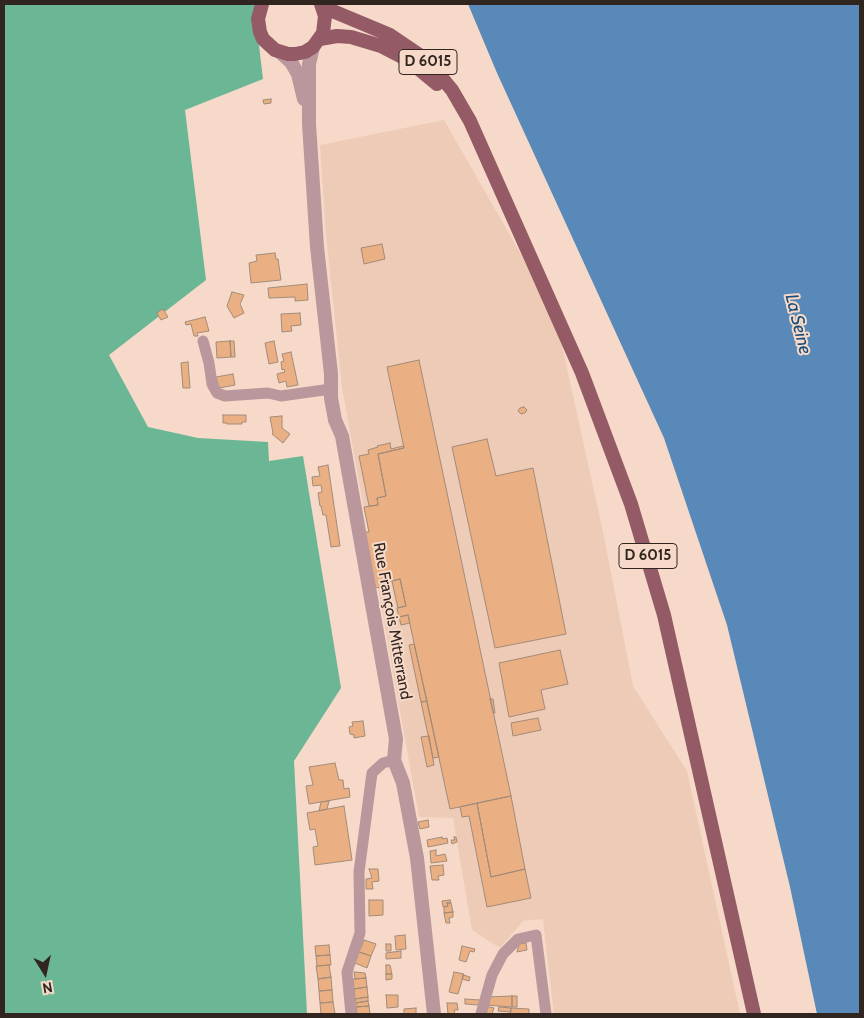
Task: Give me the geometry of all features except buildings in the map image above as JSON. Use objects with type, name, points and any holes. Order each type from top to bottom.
[{"type":"main road","points":[[262,4],[258,19],[260,32],[267,44],[280,52],[295,54],[305,52],[316,43],[326,23],[322,6]]},
{"type":"main road","name":"D 6015","points":[[322,6],[390,35],[421,56],[438,72],[452,90],[470,121],[582,373],[631,504],[664,616],[754,1014]]},
{"type":"main road","name":"D 6015","points":[[316,43],[337,36],[351,37],[381,46],[408,60],[430,77],[470,121]]},
{"type":"street","points":[[309,124],[309,64],[316,43]]},
{"type":"street","points":[[280,52],[291,62],[298,74],[309,124]]},
{"type":"street","name":"Rue François Mitterrand","points":[[309,124],[317,247],[321,272],[333,410],[343,444],[396,740],[394,760],[403,783],[417,858],[434,1014]]},
{"type":"street","points":[[203,341],[212,384],[217,393],[224,396],[268,393],[281,396],[331,389]]},
{"type":"street","points":[[351,1014],[347,972],[360,933],[359,872],[372,773],[383,763],[394,760]]},
{"type":"street","points":[[481,1014],[492,974],[503,954],[518,939],[536,935],[546,1014]]},
{"type":"shaded area","points":[[444,120],[522,256],[559,332],[603,532],[633,686],[687,771],[740,1014],[554,1014],[543,919],[523,921],[500,948],[472,930],[453,818],[419,817],[342,387],[326,235],[320,145]]},
{"type":"green space","points":[[4,4],[254,4],[263,79],[185,110],[206,280],[109,355],[148,427],[198,438],[268,442],[269,461],[303,456],[341,688],[294,761],[307,1014],[4,1014]]},
{"type":"water","name":"La Seine","points":[[468,4],[860,4],[860,1014],[817,1014],[790,887],[727,625],[664,438],[497,73]]}]
